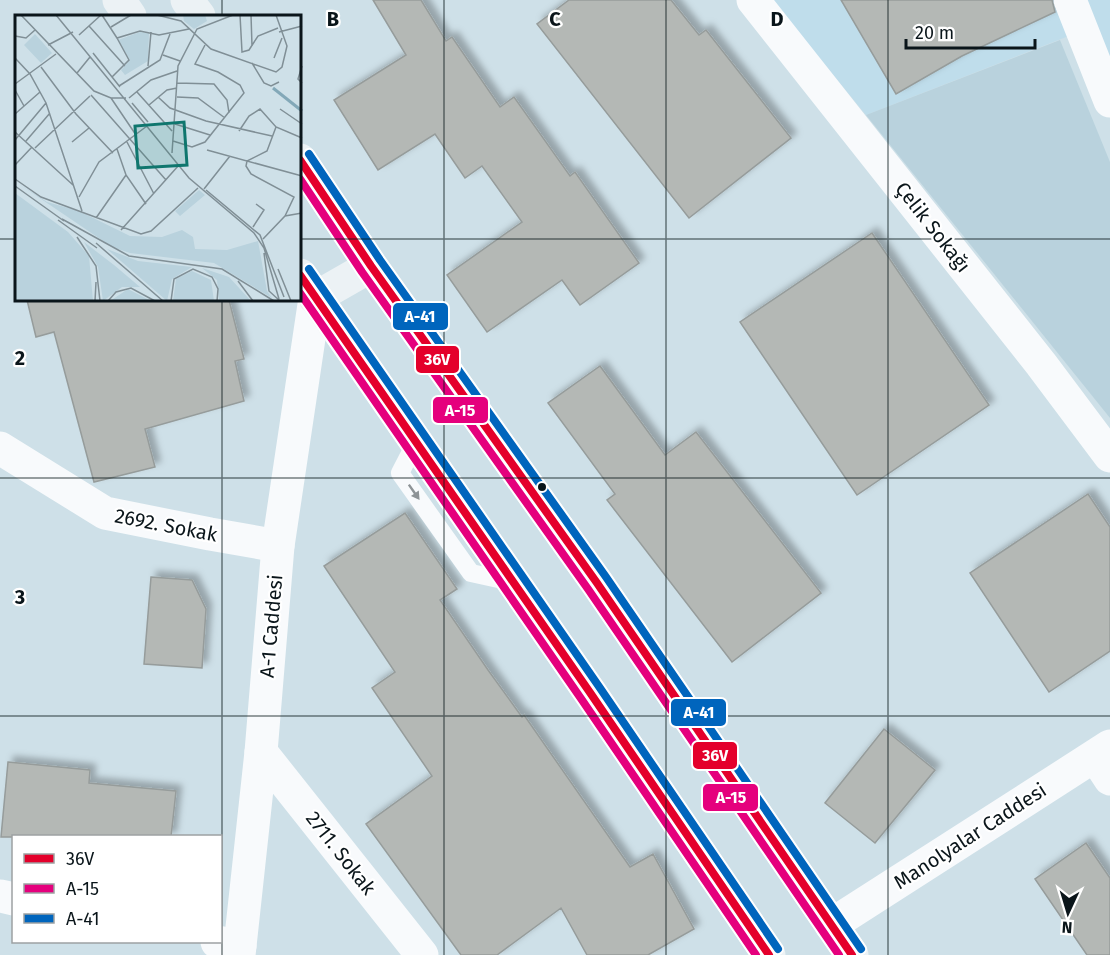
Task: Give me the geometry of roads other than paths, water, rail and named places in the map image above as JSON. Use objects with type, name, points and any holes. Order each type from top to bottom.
[{"type":"main road","points":[[119,0],[129,15]]},
{"type":"main road","points":[[302,163],[371,266],[597,584],[852,955]]},
{"type":"main road","points":[[371,266],[308,287],[769,955]]},
{"type":"street","name":"Çelik Sokağı","points":[[753,0],[1034,355],[1110,456]]},
{"type":"street","points":[[1071,0],[1110,101]]},
{"type":"street","name":"A-1 Caddesi","points":[[232,948],[261,752],[278,546],[308,287]]},
{"type":"street","name":"2692. Sokak","points":[[0,448],[105,513],[278,546]]},
{"type":"street","name":"2711. Sokak","points":[[261,752],[422,955]]},
{"type":"street","name":"Manolyalar Caddesi","points":[[831,925],[1105,761]]}]
